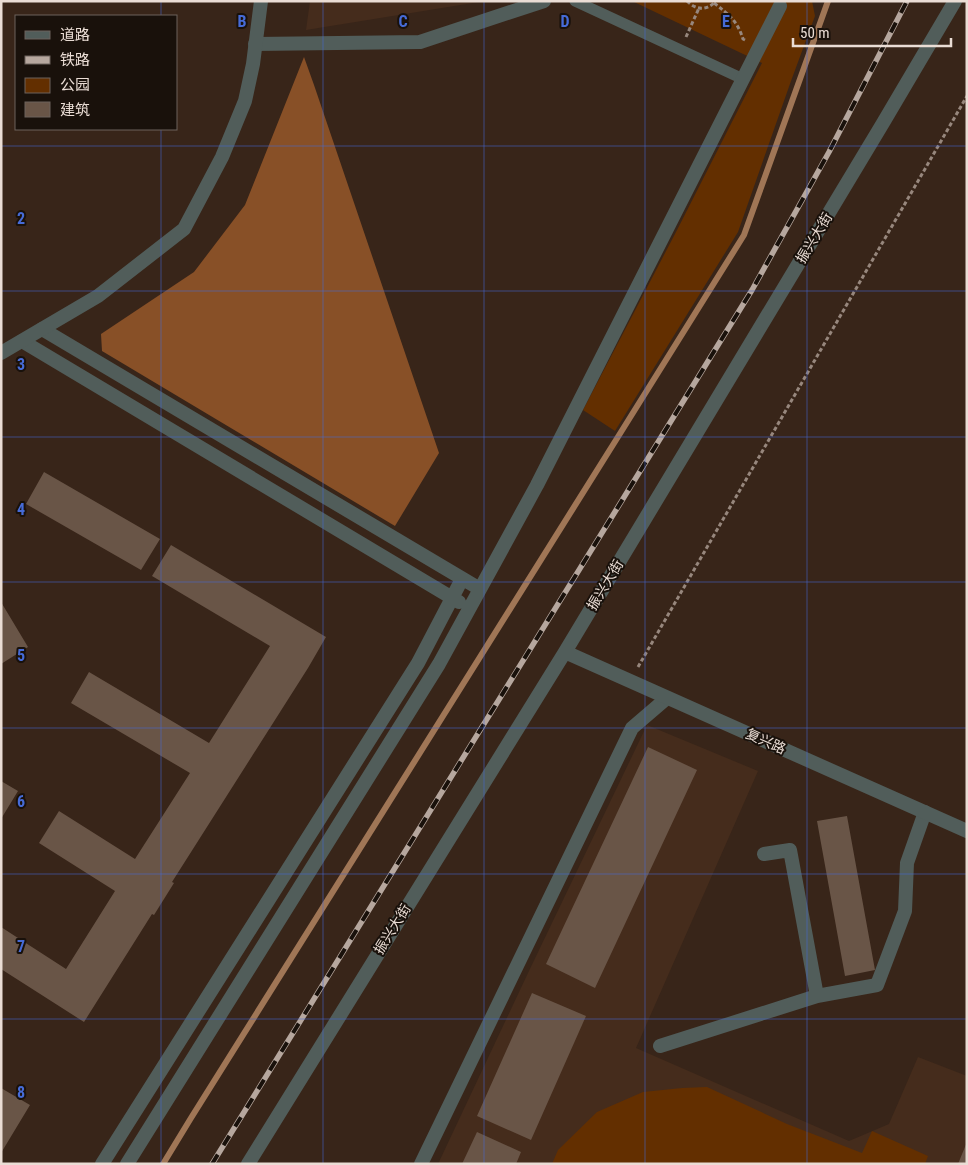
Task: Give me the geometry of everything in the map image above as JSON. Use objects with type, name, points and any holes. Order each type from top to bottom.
[{"type":"street","points":[[1,353],[98,296],[184,229],[222,158],[245,101],[253,64],[261,1]]},
{"type":"street","points":[[256,44],[420,42],[544,1]]},
{"type":"street","name":"振兴大街","points":[[248,1164],[565,652],[955,1]]},
{"type":"street","points":[[127,1164],[439,664],[537,485],[780,6]]},
{"type":"street","points":[[42,329],[480,590]]},
{"type":"street","points":[[22,341],[470,608]]},
{"type":"street","points":[[102,1164],[418,663],[462,579]]},
{"type":"street","name":"复兴路","points":[[565,652],[967,831]]},
{"type":"street","points":[[420,1164],[632,728],[667,698]]},
{"type":"street","points":[[660,1046],[816,996],[877,985],[906,911],[907,863],[925,812]]},
{"type":"street","points":[[764,854],[790,850],[816,996]]},
{"type":"lane","points":[[575,1],[743,79]]},
{"type":"path","points":[[687,1],[699,8],[708,8],[714,2],[739,27],[743,39],[759,48]]},
{"type":"path","points":[[681,50],[699,8]]},
{"type":"path","points":[[630,681],[967,96]]},
{"type":"shaded area","points":[[310,1],[485,1],[306,30]]},
{"type":"shaded area","points":[[304,57],[439,453],[395,526],[102,351],[101,334],[194,272],[245,205]]},
{"type":"shaded area","points":[[647,725],[758,771],[636,1048],[849,1141],[889,1124],[918,1057],[967,1076],[967,1164],[438,1164]]},
{"type":"green space","points":[[632,1],[812,1],[815,16],[738,232],[615,431],[583,410],[762,63]]},
{"type":"green space","points":[[707,1087],[787,1124],[862,1153],[872,1131],[928,1156],[925,1164],[552,1164],[558,1150],[597,1112],[643,1092]]},
{"type":"building","points":[[44,472],[160,539],[141,570],[26,504]]},
{"type":"building","points":[[171,545],[326,637],[172,882],[174,883],[154,915],[152,914],[84,1022],[1,969],[1,927],[66,969],[115,891],[39,843],[59,811],[135,859],[190,773],[71,703],[89,672],[209,743],[270,646],[152,576]]},
{"type":"building","points":[[1,602],[28,647],[1,664]]},
{"type":"building","points":[[648,747],[697,770],[595,988],[546,964]]},
{"type":"building","points":[[1,781],[18,791],[1,819]]},
{"type":"building","points":[[847,816],[875,970],[845,976],[817,821]]},
{"type":"building","points":[[532,993],[586,1016],[531,1140],[477,1116]]},
{"type":"building","points":[[1,1088],[30,1105],[1,1153]]},
{"type":"building","points":[[477,1132],[521,1152],[516,1164],[462,1164]]},
{"type":"building","points":[[967,1142],[967,1164],[958,1164]]},
{"type":"waterway","points":[[163,1164],[744,235],[828,1]]},
{"type":"railway","points":[[212,1164],[752,290],[829,152],[907,1]]}]
